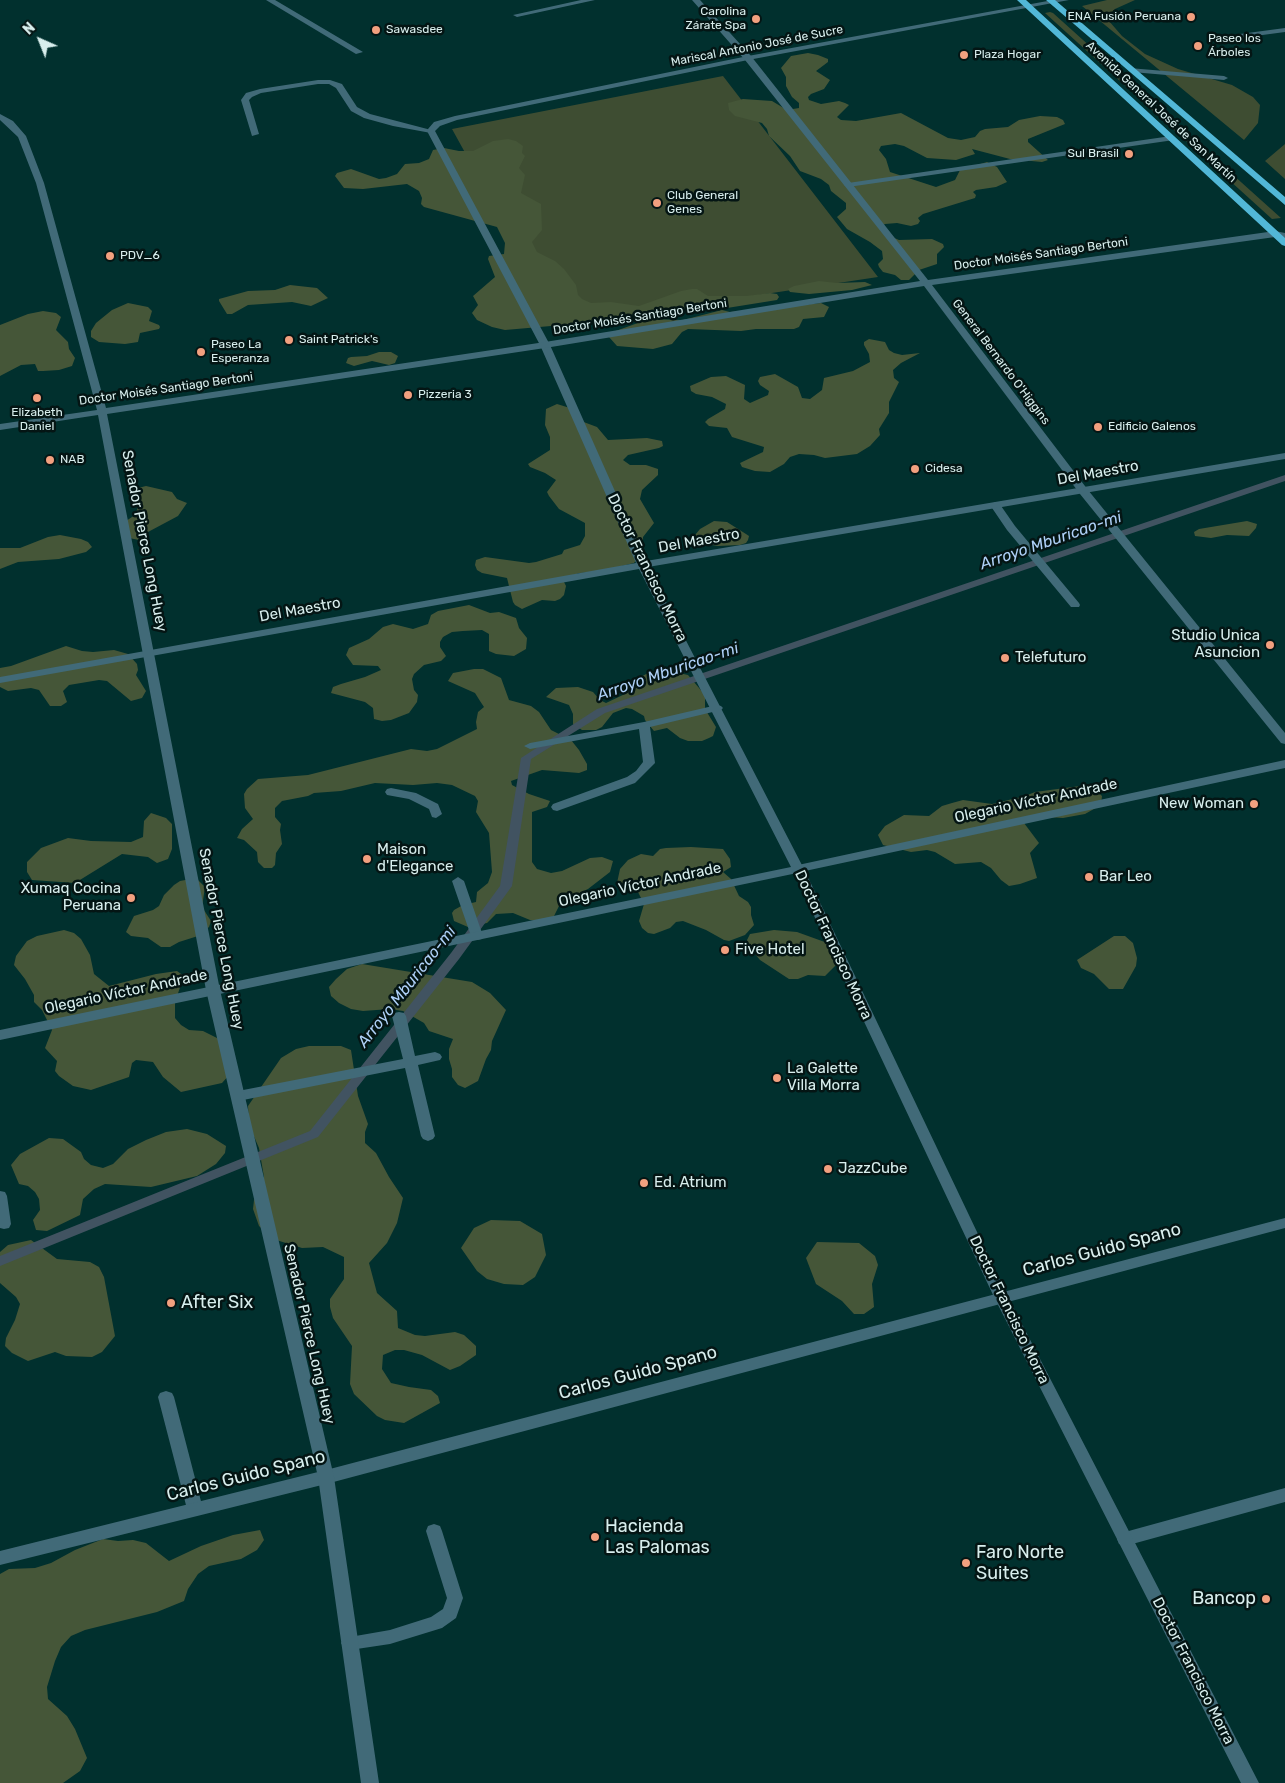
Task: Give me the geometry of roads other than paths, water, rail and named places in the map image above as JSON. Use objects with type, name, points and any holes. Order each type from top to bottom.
[{"type":"highway","name":"Avenida General José de San Martín","points":[[1052,1],[1285,202]]},
{"type":"highway","name":"Avenida General José de San Martín","points":[[1024,3],[1285,243]]},
{"type":"street","points":[[270,0],[359,52]]},
{"type":"street","points":[[517,15],[591,0]]},
{"type":"street","name":"General Bernardo O'Higgins","points":[[696,0],[748,58],[926,283],[1084,492],[1285,741]]},
{"type":"street","name":"Mariscal Antonio José de Sucre","points":[[431,131],[437,124],[455,118],[1024,3],[1065,0]]},
{"type":"street","points":[[1240,36],[1285,30]]},
{"type":"street","points":[[1132,70],[1224,78]]},
{"type":"street","points":[[255,134],[245,100],[249,95],[260,91],[318,82],[330,82],[339,86],[354,109],[367,116],[393,124],[431,131]]},
{"type":"street","name":"Senador Pierce Long Huey","points":[[0,116],[10,122],[22,136],[40,184],[102,411],[150,652],[213,990],[326,1477],[370,1783]]},
{"type":"street","name":"Doctor Francisco Morra","points":[[431,131],[545,345],[642,566],[717,708],[798,869],[1001,1297],[1250,1783]]},
{"type":"street","points":[[848,185],[1171,138]]},
{"type":"street","name":"Doctor Moisés Santiago Bertoni","points":[[0,427],[545,345],[926,283],[1275,234],[1285,236]]},
{"type":"street","name":"Del Maestro","points":[[0,680],[642,566],[995,505],[1084,492],[1285,456]]},
{"type":"street","points":[[995,505],[1011,528],[1075,605]]},
{"type":"street","points":[[530,746],[644,725],[717,708]]},
{"type":"street","points":[[557,807],[631,780],[640,773],[649,763],[644,725]]},
{"type":"street","name":"Olegario Víctor Andrade","points":[[0,1035],[798,869],[1285,764]]},
{"type":"street","points":[[390,792],[412,796],[434,807],[436,814]]},
{"type":"street","points":[[458,881],[477,936]]},
{"type":"street","points":[[400,1016],[428,1136]]},
{"type":"street","points":[[238,1096],[435,1057]]},
{"type":"street","points":[[0,1196],[4,1224]]},
{"type":"street","name":"Carlos Guido Spano","points":[[0,1558],[326,1477],[1285,1223]]},
{"type":"street","points":[[166,1397],[195,1509]]},
{"type":"street","points":[[1125,1539],[1285,1495]]},
{"type":"street","points":[[350,1643],[390,1637],[436,1623],[450,1613],[455,1598],[434,1531]]},
{"type":"waterway","name":"Arroyo Mburicao-mi","points":[[0,1261],[314,1134],[455,956],[506,886],[526,758],[601,711],[1285,478]]},
{"type":"place","name":"ENA Fusión Peruana","points":[[1191,17]]},
{"type":"place","name":"Carolina Zárate Spa","points":[[756,19]]},
{"type":"place","name":"Sawasdee","points":[[376,30]]},
{"type":"place","name":"Paseo los Árboles","points":[[1198,46]]},
{"type":"place","name":"Plaza Hogar","points":[[964,55]]},
{"type":"place","name":"Sul Brasil","points":[[1129,154]]},
{"type":"place","name":"Club General Genes","points":[[657,203]]},
{"type":"place","name":"PDV_6","points":[[110,256]]},
{"type":"place","name":"Saint Patrick's","points":[[289,340]]},
{"type":"place","name":"Paseo La Esperanza","points":[[201,352]]},
{"type":"place","name":"Pizzeria 3","points":[[408,395]]},
{"type":"place","name":"Elizabeth Daniel","points":[[37,398]]},
{"type":"place","name":"Edificio Galenos","points":[[1098,427]]},
{"type":"place","name":"NAB","points":[[50,460]]},
{"type":"place","name":"Cidesa","points":[[915,469]]},
{"type":"place","name":"Studio Unica Asuncion","points":[[1270,645]]},
{"type":"place","name":"Telefuturo","points":[[1005,658]]},
{"type":"place","name":"New Woman","points":[[1254,804]]},
{"type":"place","name":"Maison d'Elegance","points":[[367,859]]},
{"type":"place","name":"Bar Leo","points":[[1089,877]]},
{"type":"place","name":"Xumaq Cocina Peruana","points":[[131,898]]},
{"type":"place","name":"Five Hotel","points":[[725,950]]},
{"type":"place","name":"La Galette Villa Morra","points":[[777,1078]]},
{"type":"place","name":"JazzCube","points":[[828,1169]]},
{"type":"place","name":"Ed. Atrium","points":[[644,1183]]},
{"type":"place","name":"After Six","points":[[171,1303]]},
{"type":"place","name":"Hacienda Las Palomas","points":[[595,1537]]},
{"type":"place","name":"Faro Norte Suites","points":[[966,1563]]},
{"type":"place","name":"Bancop","points":[[1266,1599]]}]
